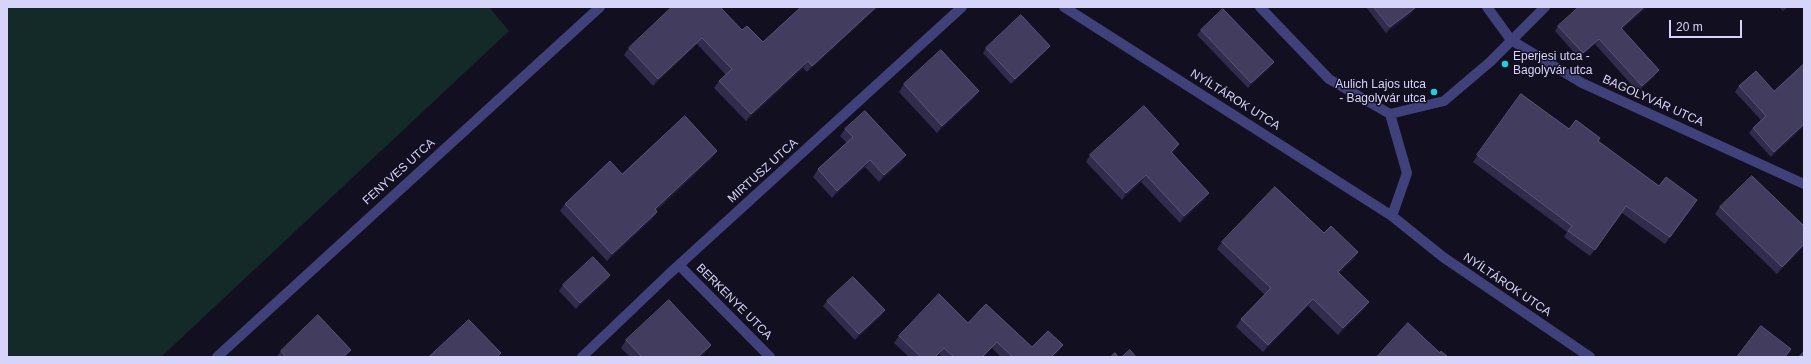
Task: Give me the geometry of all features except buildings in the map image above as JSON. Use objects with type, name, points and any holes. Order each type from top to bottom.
[{"type":"street","name":"FENYVES UTCA","points":[[217,357],[600,7]]},
{"type":"street","name":"MIRTUSZ UTCA","points":[[582,357],[679,265],[962,7]]},
{"type":"street","name":"NYÍLTÁROK UTCA","points":[[1064,7],[1392,216],[1443,257],[1590,357]]},
{"type":"street","points":[[1260,7],[1328,79],[1390,114],[1444,101],[1490,62],[1545,7]]},
{"type":"street","name":"BAGOLYVÁR UTCA","points":[[1487,7],[1511,40],[1582,83],[1804,184]]},
{"type":"street","points":[[1390,114],[1407,173],[1392,216]]},
{"type":"street","name":"BERKENYE UTCA","points":[[679,265],[770,357]]},
{"type":"green space","points":[[7,7],[489,7],[509,31],[161,357],[7,357]]},
{"type":"place","name":"Eperjesi utca - Bagolyvár utca","points":[[1505,64]]},
{"type":"place","name":"Aulich Lajos utca - Bagolyvár utca","points":[[1434,92]]}]
